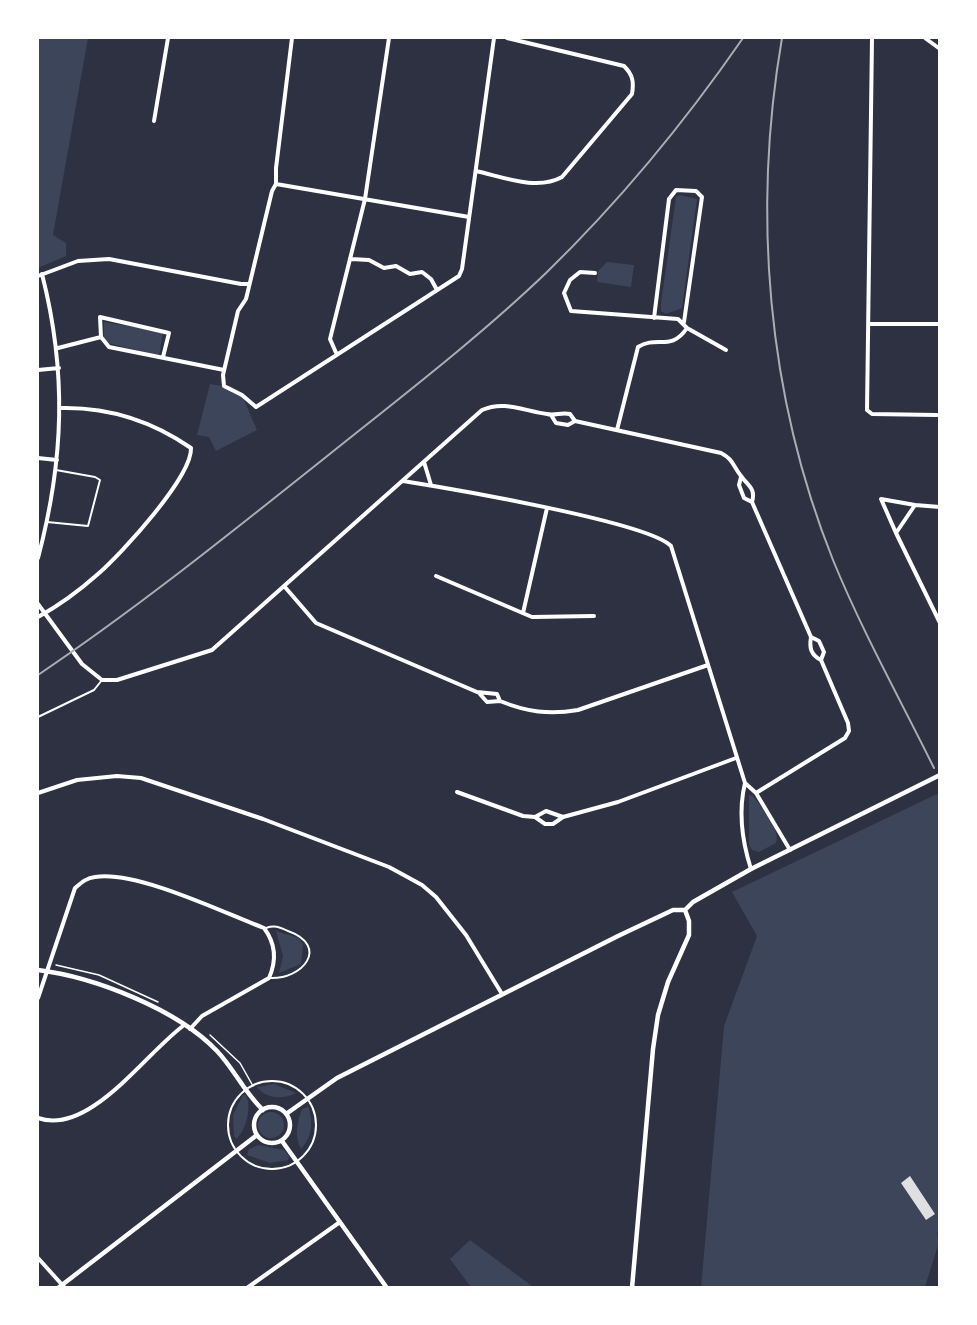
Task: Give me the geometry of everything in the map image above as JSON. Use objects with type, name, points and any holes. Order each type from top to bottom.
[{"type":"street","points":[[154,121],[168,38]]},
{"type":"street","points":[[292,38],[276,184],[272,191],[246,299],[238,311],[224,370],[224,386],[242,395],[256,407],[454,280],[461,272],[494,38]]},
{"type":"street","points":[[337,355],[330,339],[365,199],[389,38]]},
{"type":"street","points":[[476,171],[543,184],[554,182],[562,177],[632,94],[634,83],[631,74],[624,66],[507,38]]},
{"type":"street","points":[[872,38],[870,324],[867,410],[872,414],[937,415]]},
{"type":"street","points":[[925,38],[939,49]]},
{"type":"street","points":[[276,184],[469,217]]},
{"type":"street","points":[[654,318],[669,199],[676,190],[696,191],[701,193],[701,206],[684,322],[687,328],[726,350]]},
{"type":"street","points":[[38,558],[56,470],[61,408],[58,348],[40,275],[78,261],[109,259],[241,285],[248,284]]},
{"type":"street","points":[[351,259],[369,261],[382,268],[396,266],[410,274],[422,272],[431,279],[436,291]]},
{"type":"street","points":[[595,273],[580,272],[570,280],[564,293],[571,311],[678,319],[684,322]]},
{"type":"street","points":[[163,357],[169,333],[100,317],[101,337],[109,348],[224,370]]},
{"type":"street","points":[[870,324],[939,324]]},
{"type":"street","points":[[617,430],[638,347],[645,342],[671,342],[687,328]]},
{"type":"street","points":[[58,348],[101,337]]},
{"type":"street","points":[[38,370],[59,368]]},
{"type":"street","points":[[38,604],[82,664],[102,680],[117,680],[212,650],[482,410],[492,405],[504,405],[551,415],[558,412],[570,414],[575,421]]},
{"type":"street","points":[[38,618],[99,573],[152,514],[184,473],[191,459],[191,448],[147,423],[92,407],[61,408]]},
{"type":"street","points":[[551,415],[556,423],[568,425],[575,421],[721,453],[735,464],[741,477],[749,482],[754,494],[752,502],[811,637],[809,646],[814,656],[821,660],[849,723],[849,731],[845,738],[756,793]]},
{"type":"street","points":[[38,458],[57,459]]},
{"type":"street","points":[[424,461],[431,486]]},
{"type":"street","points":[[741,477],[739,485],[744,498],[752,502]]},
{"type":"street","points":[[403,481],[547,508],[665,539],[671,546],[745,783],[756,793],[790,850]]},
{"type":"street","points":[[939,507],[881,499],[939,623]]},
{"type":"street","points":[[896,533],[915,505]]},
{"type":"street","points":[[523,613],[547,508]]},
{"type":"street","points":[[436,576],[539,618],[594,616]]},
{"type":"street","points":[[284,586],[316,623],[479,693],[497,694],[500,701]]},
{"type":"street","points":[[811,637],[819,641],[824,652],[821,660]]},
{"type":"street","points":[[479,693],[487,702],[500,701],[533,713],[557,714],[578,710],[708,665]]},
{"type":"street","points":[[535,817],[545,824],[553,824],[563,817],[618,802],[736,758]]},
{"type":"street","points":[[286,1114],[337,1078],[654,919],[673,910],[685,910],[693,902],[751,869],[939,775]]},
{"type":"street","points":[[38,793],[77,780],[117,776],[141,778],[263,819],[388,867],[422,885],[436,897],[466,935],[502,994]]},
{"type":"street","points":[[745,783],[741,797],[741,823],[751,869]]},
{"type":"street","points":[[457,792],[523,816],[535,817],[546,812],[563,817]]},
{"type":"street","points":[[38,999],[75,888],[86,879],[96,876],[145,884],[264,928],[271,938],[275,954],[269,978],[202,1016],[189,1030]]},
{"type":"street","points":[[632,1287],[653,1049],[658,1015],[668,982],[689,934],[689,921],[685,910]]},
{"type":"street","points":[[38,970],[100,985],[136,999],[183,1026],[217,1051],[263,1110]]},
{"type":"street","points":[[38,1118],[59,1122],[87,1111],[183,1026]]},
{"type":"street","points":[[276,1108],[286,1114],[290,1129],[282,1141],[269,1144],[257,1135],[254,1124],[263,1110],[276,1108]]},
{"type":"street","points":[[38,1258],[62,1286],[238,1152],[257,1135]]},
{"type":"street","points":[[282,1141],[387,1287]]},
{"type":"street","points":[[247,1287],[340,1222]]},
{"type":"lane","points":[[47,522],[88,526],[100,488],[100,480],[95,477],[56,470]]},
{"type":"lane","points":[[38,717],[94,690],[102,680]]},
{"type":"lane","points":[[264,928],[274,925],[304,937],[308,942],[308,961],[304,968],[279,978],[269,978]]},
{"type":"lane","points":[[264,1081],[283,1082],[301,1091],[308,1099],[316,1119],[316,1131],[310,1148],[297,1161],[281,1168],[262,1167],[244,1159],[238,1152],[231,1140],[228,1117],[238,1096],[253,1086],[264,1081]]},
{"type":"path","points":[[208,1034],[240,1063],[253,1086]]},
{"type":"shaded area","points":[[38,38],[88,38],[53,235],[66,243],[66,256],[38,268]]},
{"type":"shaded area","points":[[680,195],[697,199],[682,308],[666,314],[661,311],[661,303],[676,197]]},
{"type":"shaded area","points":[[607,262],[634,265],[631,287],[597,282],[598,271]]},
{"type":"shaded area","points":[[104,322],[163,332],[159,356],[104,342]]},
{"type":"shaded area","points":[[210,384],[224,386],[242,395],[257,430],[216,451],[209,437],[197,435]]},
{"type":"shaded area","points":[[937,794],[940,800],[940,1224],[937,1234],[940,1239],[925,1287],[701,1288],[724,1026],[757,936],[732,892]]},
{"type":"shaded area","points":[[749,795],[753,796],[776,831],[776,843],[759,852],[752,850],[749,844]]},
{"type":"shaded area","points":[[276,931],[299,938],[303,944],[301,964],[279,973],[283,956]]},
{"type":"shaded area","points":[[274,1084],[296,1093],[286,1097],[275,1097],[265,1094],[257,1087]]},
{"type":"shaded area","points":[[243,1095],[246,1095],[248,1100],[248,1112],[243,1130],[236,1139],[233,1115]]},
{"type":"shaded area","points":[[308,1107],[311,1129],[308,1140],[301,1149],[297,1135],[298,1124],[302,1109]]},
{"type":"shaded area","points":[[271,1112],[280,1116],[284,1125],[280,1134],[271,1138],[262,1134],[258,1125],[262,1116]]},
{"type":"shaded area","points":[[258,1145],[284,1150],[289,1156],[288,1160],[270,1163],[247,1155],[249,1149]]},
{"type":"shaded area","points":[[470,1240],[532,1286],[471,1287],[450,1259]]},
{"type":"building","points":[[910,1176],[935,1214],[926,1220],[901,1183]]},
{"type":"railway","points":[[38,675],[146,598],[216,544],[436,369],[519,298],[573,246],[626,189],[675,130],[743,38]]},
{"type":"railway","points":[[782,38],[773,104],[768,170],[768,236],[772,302],[780,368],[793,433],[811,497],[833,560],[869,639],[934,768]]}]
